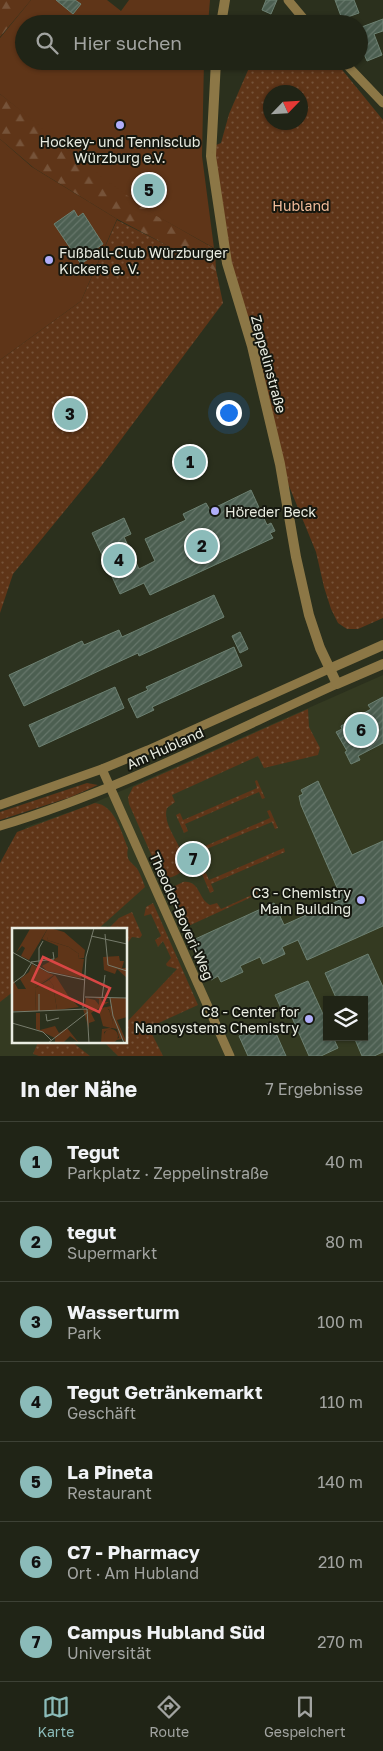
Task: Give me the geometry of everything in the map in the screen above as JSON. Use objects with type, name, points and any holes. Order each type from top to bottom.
[{"type":"street","points":[[222,15],[225,0]]},
{"type":"street","points":[[288,0],[300,15]]},
{"type":"street","name":"Zeppelinstraße","points":[[216,70],[211,156],[227,263],[252,346],[278,455],[296,557],[309,615],[329,669]]},
{"type":"street","points":[[352,70],[383,103]]},
{"type":"street","name":"Am Hubland","points":[[0,805],[102,769],[383,645]]},
{"type":"street","name":"Am Hubland","points":[[0,826],[110,787],[167,764],[383,664]]},
{"type":"street","points":[[329,669],[337,684]]},
{"type":"street","name":"Theodor-Boveri-Weg","points":[[102,769],[230,1056]]},
{"type":"shaded area","points":[[383,675],[383,1056],[0,1056],[0,866],[26,827],[87,806]]},
{"type":"green space","points":[[0,0],[31,0],[18,15],[15,15],[15,19],[0,37]]},
{"type":"green space","name":"Hockey- und Tennisclub Würzburg e.V.","points":[[31,0],[107,0],[121,11],[129,0],[210,0],[209,15],[19,15]]},
{"type":"green space","name":"Hockey- und Tennisclub Würzburg e.V.","points":[[15,20],[15,70],[204,70],[202,156],[214,248],[153,214],[107,181],[0,94],[0,38]]},
{"type":"green space","name":"Hubland","points":[[248,70],[342,70],[383,120],[383,618],[358,629],[347,629],[338,623],[331,609],[316,552],[280,464],[238,300],[211,147],[221,143],[229,114]]},
{"type":"green space","points":[[0,94],[154,214],[215,249],[216,271],[117,219],[34,168],[0,139]]},
{"type":"green space","name":"Fußball-Club Würzburger Kickers e. V.","points":[[0,139],[32,167],[117,219],[81,301],[0,360]]},
{"type":"green space","points":[[117,220],[216,270],[223,303],[99,469],[13,574],[0,613],[0,360],[81,301]]},
{"type":"green space","points":[[308,709],[309,727],[320,748],[318,755],[264,768],[258,756],[172,795],[175,802],[167,808],[167,822],[182,852],[185,867],[174,876],[168,878],[161,877],[129,804],[128,797],[133,787]]},
{"type":"green space","points":[[257,780],[265,798],[262,799],[259,792],[185,824],[188,831],[184,833],[176,815],[180,813],[183,820],[257,788],[255,781]]},
{"type":"green space","points":[[87,783],[98,785],[71,797],[0,820],[0,812]]},
{"type":"green space","points":[[95,803],[102,805],[108,809],[120,827],[128,848],[129,859],[138,870],[145,887],[99,928],[12,928],[12,993],[0,1002],[0,863],[17,832]]},
{"type":"green space","points":[[270,810],[278,828],[275,829],[272,822],[197,853],[200,861],[197,862],[189,844],[192,843],[196,850],[270,818],[267,811]]},
{"type":"green space","points":[[284,848],[285,852],[211,884],[214,891],[210,893],[202,874],[206,873],[209,880]]},
{"type":"green space","points":[[183,882],[193,884],[206,902],[210,905],[217,903],[221,909],[254,894],[251,888],[255,886],[258,894],[184,928],[168,893],[173,887]]},
{"type":"green space","points":[[153,903],[198,1005],[152,1026],[152,1034],[163,1056],[118,1056],[106,1044],[128,1044],[128,1021],[177,969],[166,964],[171,958],[163,941],[158,947],[155,940],[161,936],[151,914],[144,916],[146,907]]},
{"type":"green space","points":[[132,912],[142,935],[140,938],[132,937],[128,942],[128,928],[109,928],[119,918]]},
{"type":"green space","points":[[37,1044],[75,1044],[90,1056],[39,1056],[33,1054]]},
{"type":"building","points":[[56,0],[75,0],[81,4],[73,14]]},
{"type":"building","points":[[266,0],[277,0],[271,14],[262,10]]},
{"type":"building","points":[[335,0],[354,0],[359,13],[341,15]]},
{"type":"building","points":[[383,19],[383,31],[374,34],[382,55],[368,61],[368,25]]},
{"type":"building","points":[[143,176],[164,190],[155,204],[133,190]]},
{"type":"building","points":[[74,210],[78,217],[83,213],[103,244],[96,249],[98,252],[81,264],[54,224]]},
{"type":"building","points":[[251,490],[267,525],[271,523],[275,531],[270,533],[273,538],[150,595],[144,583],[120,594],[92,533],[124,518],[131,534],[124,537],[139,569],[155,561],[145,539],[186,520],[183,514],[206,503],[210,510]]},
{"type":"building","points":[[214,595],[224,617],[139,656],[138,653],[24,706],[9,675],[82,641],[84,645],[119,630],[122,637]]},
{"type":"building","points":[[240,632],[248,649],[240,653],[232,636]]},
{"type":"building","points":[[234,647],[242,666],[152,707],[154,710],[137,718],[128,699],[148,690],[146,687]]},
{"type":"building","points":[[115,687],[124,708],[39,747],[29,725]]},
{"type":"building","points":[[383,697],[383,743],[358,756],[360,760],[351,764],[345,752],[347,751],[336,732],[342,729],[341,726],[371,709],[368,705]]},
{"type":"building","points":[[318,781],[352,855],[383,841],[383,926],[307,960],[298,940],[282,947],[285,954],[263,964],[260,957],[240,966],[243,972],[221,982],[218,976],[211,980],[193,940],[274,903],[284,925],[342,899],[301,805],[299,796],[303,794],[301,790]]},
{"type":"building","points":[[368,954],[383,987],[383,1052],[374,1056],[362,1056],[356,1041],[368,1041],[368,996],[335,996],[325,973]]},
{"type":"building","name":"C8 - Center for Nanosystems Chemistry","points":[[308,981],[323,1014],[323,1041],[335,1041],[338,1048],[321,1056],[309,1056],[290,1013],[284,1015],[275,995]]},
{"type":"building","points":[[271,1022],[286,1056],[248,1056],[239,1036]]},
{"type":"place","name":"Hockey- und Tennisclub Würzburg e.V.","points":[[120,125]]},
{"type":"place","name":"La Pineta","points":[[149,190]]},
{"type":"place","name":"Fußball-Club Würzburger Kickers e. V.","points":[[49,260]]},
{"type":"place","name":"Wasserturm","points":[[70,414]]},
{"type":"place","name":"Tegut","points":[[190,462]]},
{"type":"place","name":"Höreder Beck","points":[[215,511]]},
{"type":"place","name":"tegut","points":[[202,546]]},
{"type":"place","name":"Tegut Getränkemarkt","points":[[119,560]]},
{"type":"place","name":"C7 - Pharmacy","points":[[361,730]]},
{"type":"place","name":"Campus Hubland Süd","points":[[193,859]]},
{"type":"place","name":"C3 - Chemistry Main Building","points":[[361,900]]},
{"type":"place","name":"C8 - Center for Nanosystems Chemistry","points":[[309,1019]]}]
